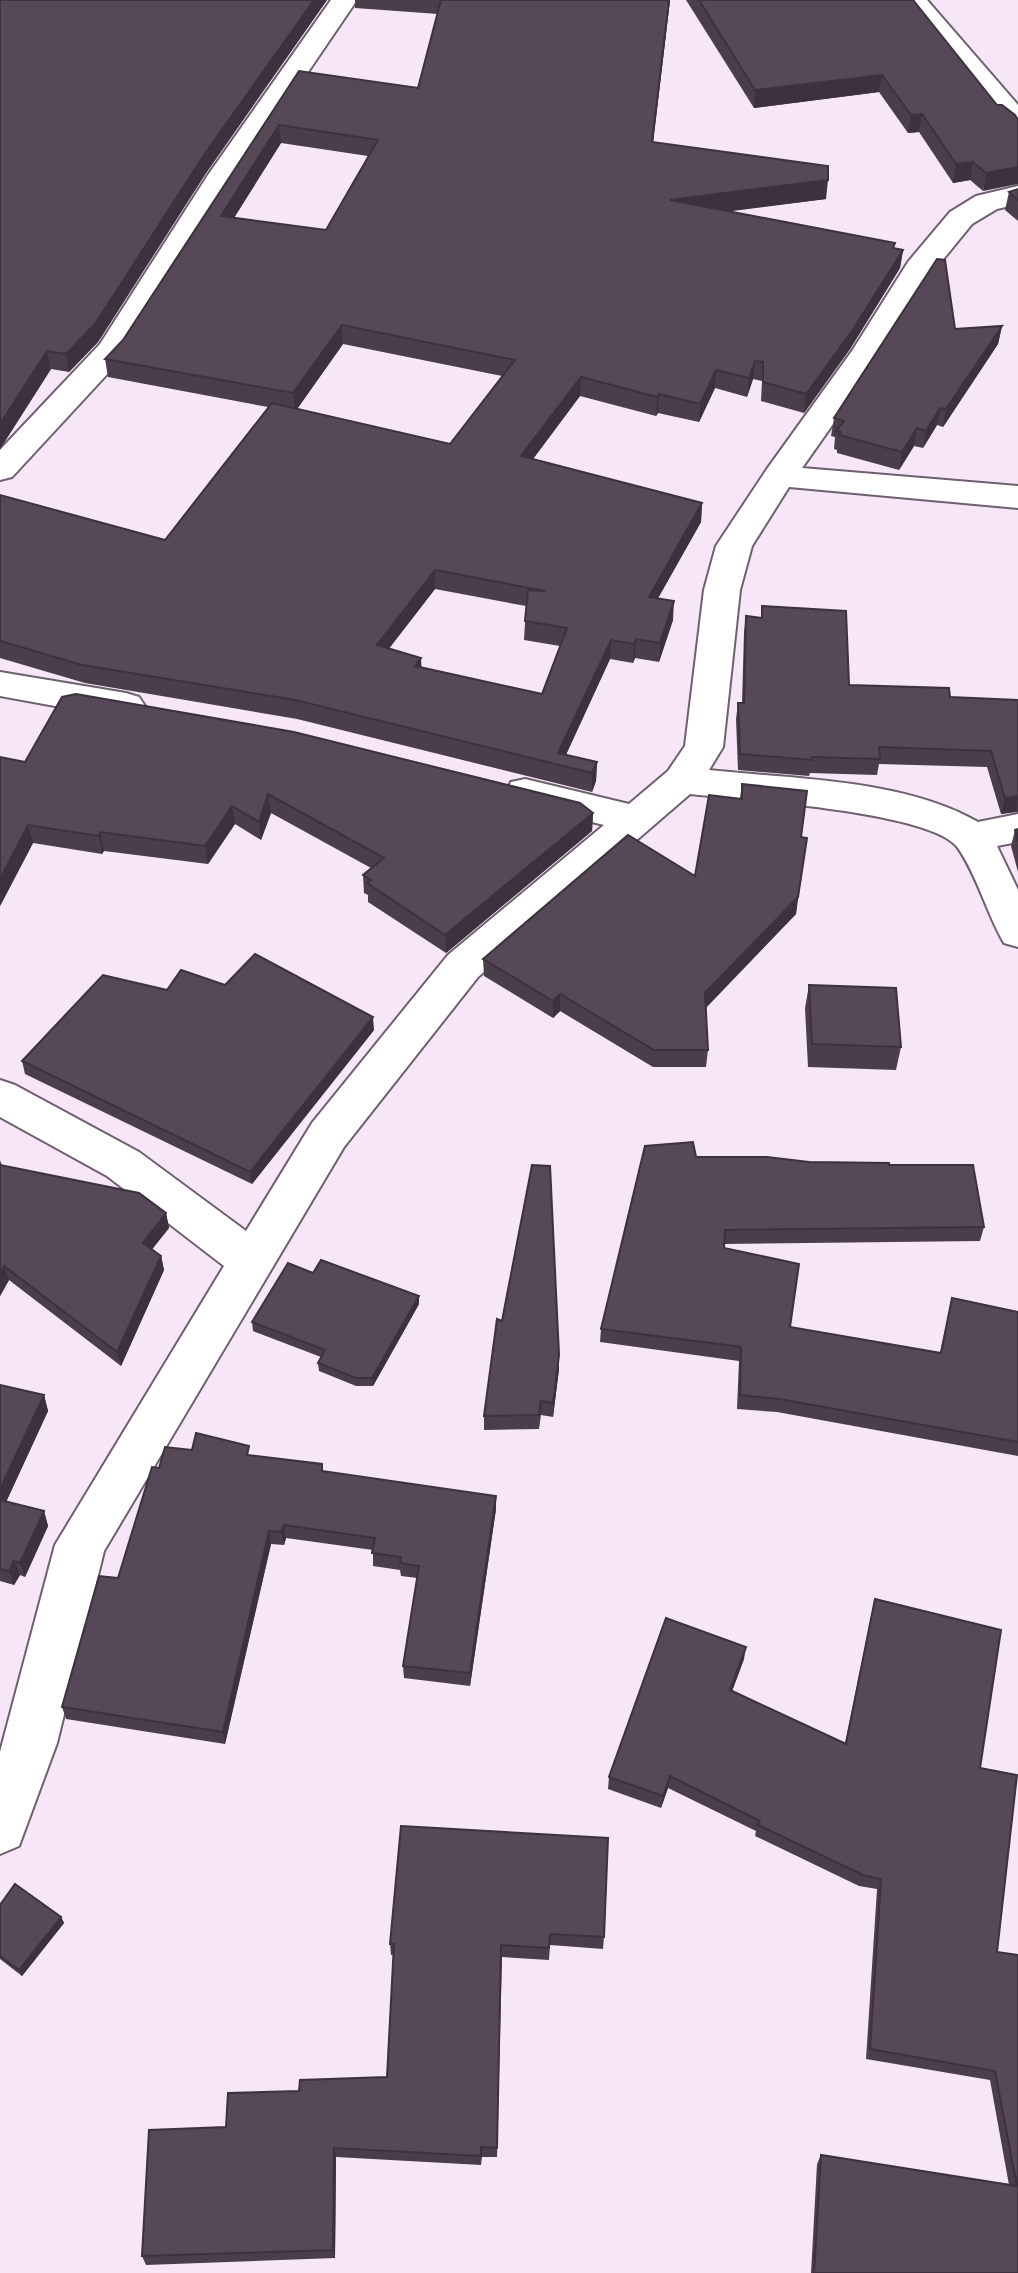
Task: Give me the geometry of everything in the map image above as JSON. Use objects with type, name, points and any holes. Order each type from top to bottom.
[{"type":"street","points":[[0,470],[112,350],[223,175],[344,0]]},
{"type":"street","points":[[913,0],[1018,123]]},
{"type":"street","points":[[0,1827],[30,1743],[80,1545],[328,1135],[463,966],[682,780],[704,747],[722,590],[734,546],[779,476],[867,353],[919,269],[961,218],[987,202],[1018,195]]},
{"type":"street","points":[[779,476],[1018,497]]},
{"type":"street","points":[[0,684],[156,711]]},
{"type":"street","points":[[682,780],[866,801],[939,817],[973,837],[1018,932]]},
{"type":"street","points":[[496,785],[635,819]]},
{"type":"street","points":[[973,837],[1018,828]]},
{"type":"street","points":[[0,1097],[123,1164],[252,1261]]},
{"type":"building","points":[[0,0],[314,0],[204,155],[95,324],[66,354],[47,351],[0,424]]},
{"type":"building","points":[[441,0],[669,0],[652,142],[828,166],[828,180],[670,200],[895,243],[893,248],[903,250],[852,331],[806,394],[763,382],[763,362],[755,361],[749,378],[716,370],[700,404],[659,394],[657,397],[581,377],[521,456],[702,503],[649,597],[674,601],[660,643],[636,639],[634,644],[611,640],[558,753],[597,762],[592,773],[295,700],[82,665],[0,641],[0,495],[165,540],[272,403],[450,444],[515,360],[342,325],[293,393],[105,359],[123,340],[299,71],[418,88]],"holes":[[[279,125],[378,140],[326,230],[221,216]],[[435,570],[545,591],[528,590],[525,621],[567,628],[542,694],[415,666],[421,658],[377,645]]]},
{"type":"building","points":[[699,0],[913,0],[997,105],[1002,105],[1015,115],[1018,120],[1018,167],[986,173],[973,162],[956,164],[922,114],[911,115],[882,75],[755,90]]},
{"type":"building","points":[[1018,189],[1018,200],[1009,192]]},
{"type":"building","points":[[937,259],[945,260],[955,329],[1002,326],[946,409],[940,408],[926,431],[917,428],[902,452],[839,435],[841,432],[836,431],[844,421],[834,418]]},
{"type":"building","points":[[762,606],[846,611],[849,685],[949,688],[950,697],[1018,700],[1018,796],[1005,798],[991,751],[879,747],[880,759],[812,757],[812,760],[740,754],[738,703],[744,703],[746,616],[762,618]]},
{"type":"building","points":[[76,694],[294,732],[580,803],[593,813],[445,935],[367,883],[371,880],[363,875],[384,858],[268,794],[259,822],[232,806],[205,846],[100,832],[99,836],[28,825],[0,879],[0,757],[25,762],[62,697]]},
{"type":"building","points":[[742,784],[807,791],[801,837],[807,838],[798,897],[705,993],[708,1050],[654,1050],[560,994],[553,1001],[483,959],[628,835],[695,876],[709,795],[742,799]]},
{"type":"building","points":[[255,954],[373,1017],[250,1172],[22,1061],[103,975],[167,990],[181,970],[225,985]]},
{"type":"building","points":[[809,985],[896,988],[901,1047],[812,1044]]},
{"type":"building","points":[[693,1142],[696,1157],[767,1157],[889,1165],[973,1165],[984,1227],[725,1230],[724,1248],[799,1264],[790,1327],[941,1353],[952,1298],[1018,1312],[1018,1442],[779,1399],[740,1395],[741,1347],[601,1329],[645,1146]]},
{"type":"building","points":[[0,1165],[139,1193],[166,1213],[143,1243],[161,1256],[117,1352],[4,1266],[0,1274]]},
{"type":"building","points":[[532,1165],[550,1166],[559,1355],[553,1403],[541,1401],[539,1415],[484,1416],[497,1319],[502,1321]]},
{"type":"building","points":[[321,1260],[419,1296],[372,1378],[356,1378],[318,1363],[325,1350],[252,1322],[288,1263],[313,1273]]},
{"type":"building","points":[[0,1385],[44,1395],[0,1489]]},
{"type":"building","points":[[196,1433],[249,1446],[247,1455],[322,1464],[322,1471],[496,1496],[470,1673],[403,1666],[419,1566],[400,1563],[401,1557],[372,1553],[375,1538],[284,1525],[281,1532],[269,1531],[223,1732],[62,1707],[99,1576],[118,1578],[152,1467],[159,1468],[165,1447],[192,1450]]},
{"type":"building","points":[[0,1500],[44,1511],[20,1563],[14,1561],[9,1571],[0,1569]]},
{"type":"building","points":[[875,1599],[1001,1630],[980,1768],[1017,1775],[997,1952],[1018,1955],[1018,2273],[814,2273],[821,2155],[1017,2186],[995,2071],[870,2049],[881,1879],[863,1875],[758,1825],[760,1821],[670,1776],[663,1796],[609,1777],[666,1618],[746,1647],[730,1690],[846,1744]]},
{"type":"building","points":[[401,1826],[608,1838],[604,1937],[550,1934],[549,1948],[501,1945],[497,2148],[481,2147],[481,2156],[334,2148],[333,2250],[142,2256],[149,2130],[226,2127],[228,2093],[299,2091],[300,2080],[387,2077],[394,1944],[390,1944]]},
{"type":"building","points":[[15,1884],[61,1917],[19,1970],[0,1956],[0,1905]]}]
